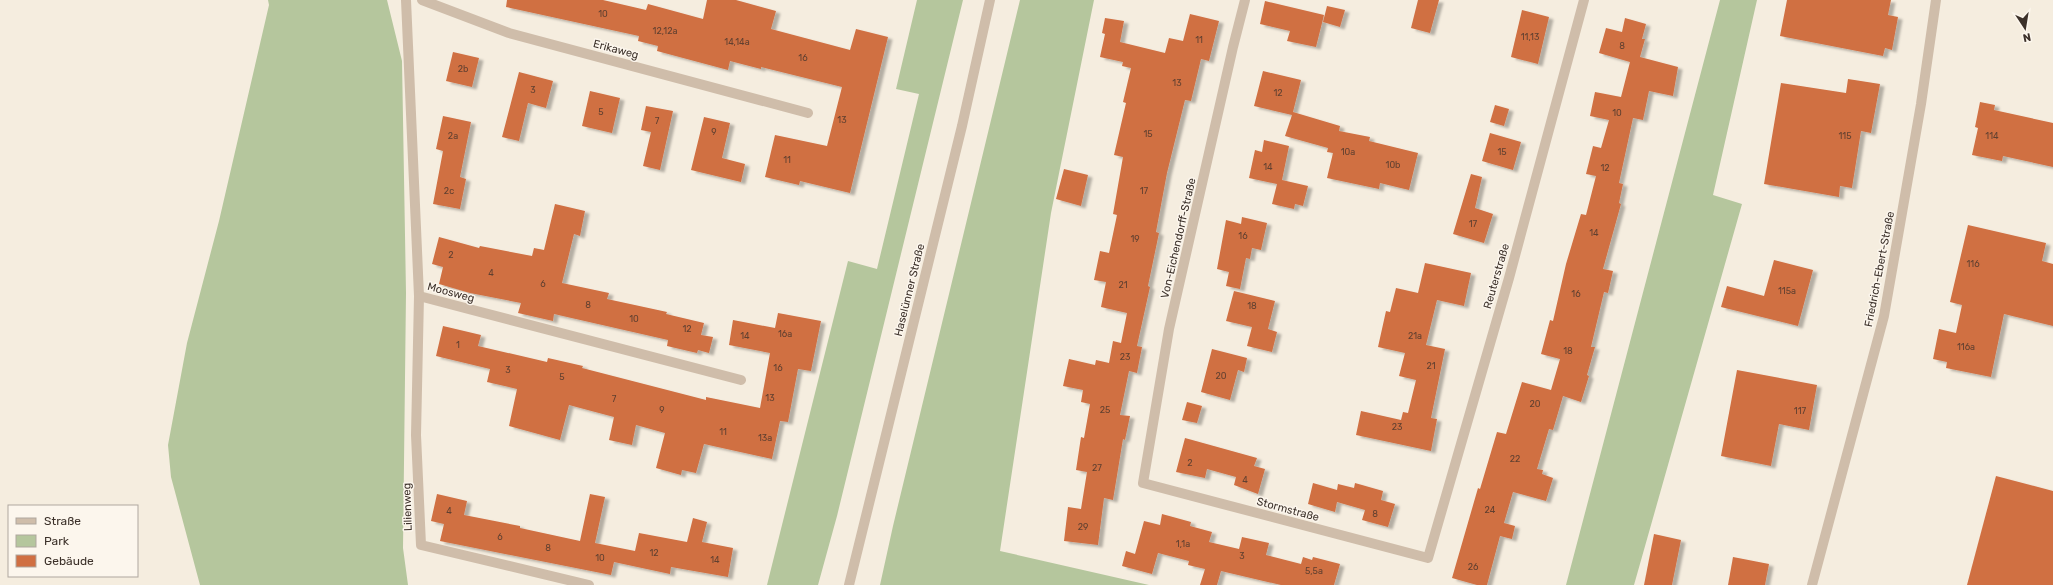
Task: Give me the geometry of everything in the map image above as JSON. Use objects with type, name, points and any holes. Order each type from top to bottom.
[{"type":"street","name":"Moosweg","points":[[406,0],[419,296],[741,380]]},
{"type":"street","name":"Erikaweg","points":[[422,0],[509,33],[808,113]]},
{"type":"street","name":"Haselünner Straße","points":[[849,585],[962,126],[990,0]]},
{"type":"street","name":"Von-Eichendorff-Straße","points":[[1143,483],[1169,329],[1245,0]]},
{"type":"street","name":"Reuterstraße","points":[[1428,558],[1509,278],[1584,0]]},
{"type":"street","name":"Friedrich-Ebert-Straße","points":[[1812,585],[1884,316],[1921,104],[1936,0]]},
{"type":"street","name":"Lilienweg","points":[[419,296],[416,435],[421,545],[589,585]]},
{"type":"street","name":"Stormstraße","points":[[1143,483],[1428,558]]},
{"type":"green space","points":[[268,0],[387,0],[402,61],[406,293],[403,548],[408,585],[200,585],[171,477],[168,445],[187,343],[219,221],[269,5]]},
{"type":"green space","points":[[917,0],[963,0],[837,516],[818,585],[767,585],[848,261],[877,269],[919,94],[896,89]]},
{"type":"green space","points":[[1020,0],[1094,0],[1051,213],[1000,551],[1149,585],[880,585],[893,526]]},
{"type":"green space","points":[[1720,0],[1757,0],[1713,195],[1742,204],[1634,585],[1566,585]]},
{"type":"building","points":[[507,0],[603,0],[646,10],[648,4],[703,19],[707,0],[736,0],[776,11],[771,29],[850,50],[856,29],[888,37],[850,193],[800,181],[799,185],[765,177],[775,135],[827,146],[842,87],[730,61],[728,70],[657,51],[658,46],[638,41],[639,36],[506,7]]},
{"type":"building","points":[[1418,0],[1439,0],[1430,33],[1411,28]]},
{"type":"building","points":[[1787,0],[1891,0],[1888,15],[1898,17],[1892,50],[1885,48],[1883,56],[1780,36]]},
{"type":"building","points":[[1265,1],[1324,15],[1316,47],[1287,41],[1290,31],[1260,24]]},
{"type":"building","points":[[1327,6],[1345,10],[1340,27],[1323,22]]},
{"type":"building","points":[[1522,10],[1549,17],[1538,64],[1511,57]]},
{"type":"building","points":[[1190,14],[1219,21],[1209,61],[1201,59],[1191,101],[1185,100],[1167,173],[1156,232],[1159,233],[1148,286],[1150,287],[1137,346],[1142,347],[1137,373],[1129,371],[1120,415],[1130,416],[1125,440],[1123,439],[1113,500],[1104,498],[1098,545],[1064,541],[1068,507],[1081,509],[1087,472],[1076,470],[1081,437],[1084,438],[1090,404],[1081,402],[1083,390],[1063,386],[1069,359],[1095,365],[1096,360],[1109,363],[1113,341],[1121,343],[1127,313],[1101,307],[1106,282],[1094,280],[1100,251],[1109,253],[1117,215],[1113,214],[1123,157],[1114,155],[1126,103],[1123,102],[1131,68],[1122,66],[1123,62],[1100,57],[1105,34],[1102,33],[1105,18],[1124,21],[1120,42],[1165,53],[1169,38],[1183,41]]},
{"type":"building","points":[[1625,18],[1646,24],[1642,39],[1645,39],[1640,57],[1678,67],[1673,96],[1649,91],[1643,120],[1633,118],[1619,183],[1623,184],[1619,203],[1621,204],[1603,269],[1613,271],[1608,293],[1604,292],[1591,347],[1595,347],[1587,375],[1589,376],[1581,402],[1563,396],[1553,430],[1549,429],[1537,469],[1543,470],[1542,474],[1553,478],[1546,501],[1513,492],[1504,523],[1515,526],[1512,539],[1500,536],[1487,585],[1477,585],[1452,578],[1478,488],[1480,489],[1497,432],[1506,434],[1522,382],[1551,390],[1560,359],[1541,354],[1550,320],[1553,321],[1566,264],[1581,214],[1586,215],[1596,176],[1586,174],[1593,146],[1601,148],[1609,120],[1590,116],[1595,92],[1621,97],[1630,62],[1599,53],[1606,28],[1622,32]]},
{"type":"building","points":[[453,52],[479,58],[472,87],[446,81]]},
{"type":"building","points":[[1263,71],[1301,80],[1293,112],[1340,126],[1339,131],[1370,137],[1369,141],[1418,153],[1409,190],[1380,183],[1379,189],[1327,178],[1333,153],[1327,152],[1328,148],[1285,136],[1292,115],[1254,106]]},
{"type":"building","points":[[519,72],[553,81],[546,108],[528,103],[519,141],[502,137]]},
{"type":"building","points":[[1848,79],[1880,84],[1871,133],[1861,131],[1852,188],[1840,186],[1839,197],[1764,184],[1781,83],[1846,93]]},
{"type":"building","points":[[590,91],[620,98],[612,133],[582,126]]},
{"type":"building","points":[[1980,102],[1995,105],[1994,110],[2053,123],[2053,167],[2003,156],[2002,161],[1972,155],[1978,128],[1975,127]]},
{"type":"building","points":[[1495,105],[1509,109],[1504,126],[1490,122]]},
{"type":"building","points":[[646,106],[673,111],[660,170],[643,166],[651,132],[641,130]]},
{"type":"building","points":[[443,116],[471,122],[460,177],[466,179],[460,209],[433,204],[443,151],[436,149]]},
{"type":"building","points":[[704,117],[730,123],[722,158],[745,164],[741,182],[691,170]]},
{"type":"building","points":[[1490,133],[1521,142],[1513,170],[1482,161]]},
{"type":"building","points":[[1264,140],[1289,146],[1282,180],[1308,186],[1303,206],[1295,204],[1294,209],[1272,204],[1277,184],[1249,178],[1255,150],[1262,152]]},
{"type":"building","points":[[1064,169],[1088,175],[1081,206],[1056,199]]},
{"type":"building","points":[[1471,174],[1482,177],[1475,208],[1493,214],[1484,243],[1453,234]]},
{"type":"building","points":[[555,204],[585,211],[580,236],[574,234],[562,283],[609,293],[607,299],[667,312],[666,314],[704,323],[701,335],[713,337],[709,353],[698,350],[697,353],[667,346],[668,340],[554,314],[553,321],[518,313],[521,303],[470,293],[439,284],[443,267],[432,264],[439,237],[479,248],[480,246],[532,256],[534,248],[544,250]]},
{"type":"building","points":[[1242,217],[1267,223],[1261,250],[1252,248],[1250,259],[1246,258],[1240,289],[1226,286],[1229,272],[1217,269],[1226,220],[1241,224]]},
{"type":"building","points":[[1968,225],[2046,243],[2042,261],[2053,264],[2053,326],[2004,314],[1991,377],[1946,368],[1947,362],[1933,359],[1939,329],[1956,333],[1962,305],[1950,302]]},
{"type":"building","points":[[1774,260],[1813,270],[1798,326],[1721,307],[1727,286],[1764,296]]},
{"type":"building","points":[[1425,263],[1471,273],[1464,306],[1437,300],[1426,345],[1445,349],[1431,418],[1437,419],[1431,451],[1356,435],[1361,411],[1401,420],[1403,412],[1408,413],[1416,380],[1399,376],[1405,353],[1378,347],[1386,311],[1390,312],[1396,288],[1418,293]]},
{"type":"building","points":[[1234,291],[1275,301],[1268,329],[1277,332],[1272,352],[1247,346],[1252,327],[1226,321]]},
{"type":"building","points":[[778,313],[821,321],[811,371],[798,369],[788,422],[780,421],[772,459],[704,444],[696,473],[682,470],[681,475],[656,468],[665,433],[636,425],[632,445],[609,440],[614,417],[569,405],[560,440],[509,426],[517,389],[487,382],[490,369],[436,356],[443,326],[481,335],[478,346],[547,362],[548,358],[583,366],[582,368],[706,400],[706,397],[760,408],[770,353],[729,345],[733,320],[775,328]]},
{"type":"building","points":[[1212,349],[1247,358],[1244,372],[1238,370],[1230,400],[1201,392]]},
{"type":"building","points":[[1737,370],[1817,385],[1809,430],[1779,424],[1771,466],[1721,456]]},
{"type":"building","points":[[1187,402],[1202,406],[1197,423],[1182,420]]},
{"type":"building","points":[[1185,438],[1257,458],[1254,466],[1265,469],[1258,494],[1234,485],[1236,477],[1207,469],[1205,478],[1176,472]]},
{"type":"building","points":[[1996,476],[2053,491],[2053,585],[1967,585]]},
{"type":"building","points":[[1313,483],[1337,490],[1338,484],[1354,488],[1355,483],[1383,491],[1381,500],[1395,504],[1388,527],[1362,520],[1365,510],[1337,502],[1335,512],[1308,504]]},
{"type":"building","points":[[437,494],[467,501],[464,515],[520,526],[520,528],[580,541],[590,494],[605,497],[595,543],[635,551],[639,533],[687,542],[693,518],[707,522],[702,542],[733,548],[728,577],[671,567],[670,574],[614,562],[611,575],[440,541],[444,524],[431,521]]},
{"type":"building","points":[[1162,514],[1191,522],[1190,526],[1212,532],[1209,542],[1239,549],[1242,537],[1269,543],[1266,555],[1301,564],[1303,557],[1312,560],[1313,557],[1340,564],[1334,585],[1281,585],[1221,571],[1217,585],[1200,585],[1205,569],[1188,565],[1189,561],[1158,553],[1152,574],[1122,566],[1126,551],[1135,554],[1144,521],[1160,525]]},
{"type":"building","points":[[1654,534],[1681,540],[1672,585],[1644,585]]},
{"type":"building","points":[[1733,557],[1769,564],[1765,585],[1728,585]]}]
